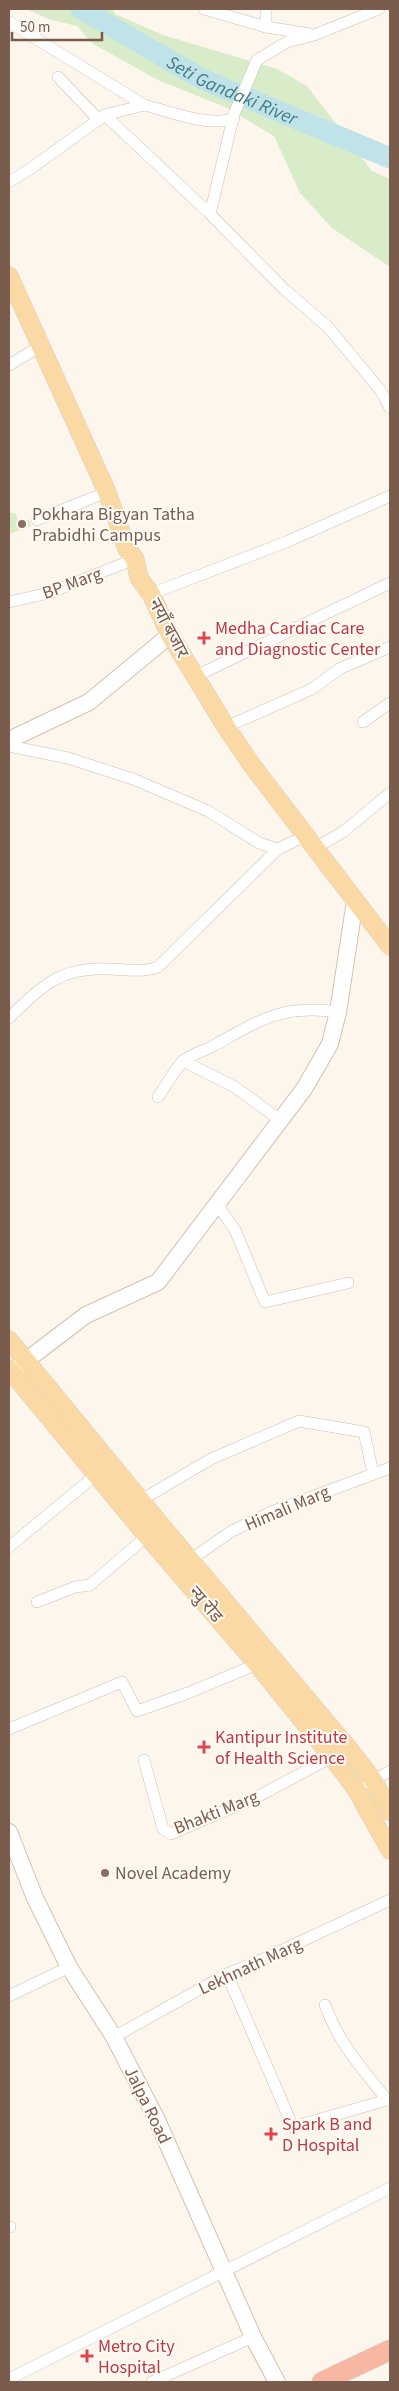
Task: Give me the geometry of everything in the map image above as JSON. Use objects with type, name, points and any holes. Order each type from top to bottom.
[{"type":"highway","points":[[322,2382],[390,2350]]},
{"type":"main road","name":"नयाँ बजार","points":[[9,276],[107,492],[127,549],[135,559],[139,578],[151,594],[170,635],[251,764],[390,946]]},
{"type":"main road","name":"न्यु रोड","points":[[9,1340],[190,1560],[343,1741],[373,1780],[390,1812]]},
{"type":"main road","name":"न्यु रोड","points":[[10,1370],[332,1756],[356,1789],[390,1850]]},
{"type":"street","points":[[204,9],[266,28],[314,35]]},
{"type":"street","points":[[266,9],[266,28]]},
{"type":"street","points":[[210,214],[234,116],[257,60],[287,42],[314,35],[379,9]]},
{"type":"street","points":[[9,22],[144,105],[206,122],[224,122],[234,116]]},
{"type":"street","points":[[58,77],[210,214],[284,288],[328,327],[381,391],[390,408]]},
{"type":"street","points":[[9,182],[102,118],[144,105]]},
{"type":"street","points":[[9,364],[42,346]]},
{"type":"street","points":[[37,520],[107,492]]},
{"type":"street","points":[[151,594],[286,542],[390,496]]},
{"type":"street","name":"BP Marg","points":[[9,602],[49,593],[135,559]]},
{"type":"street","points":[[196,676],[390,583]]},
{"type":"street","points":[[9,740],[89,702],[170,635]]},
{"type":"street","points":[[226,727],[312,689],[339,669],[390,647]]},
{"type":"street","points":[[363,722],[390,703]]},
{"type":"street","points":[[9,746],[68,758],[133,779],[208,812],[259,843],[278,849]]},
{"type":"street","points":[[9,1018],[41,988],[67,972],[98,969],[149,970],[158,967],[278,849],[343,832],[390,793]]},
{"type":"street","points":[[10,1370],[27,1361],[86,1315],[158,1282],[280,1120],[319,1066],[330,1044],[338,1012],[355,901]]},
{"type":"street","points":[[158,1097],[183,1061],[269,1017],[293,1010],[312,1008],[338,1012]]},
{"type":"street","points":[[183,1061],[235,1087],[280,1120]]},
{"type":"street","points":[[216,1203],[235,1230],[265,1302],[348,1283]]},
{"type":"street","points":[[126,1509],[211,1459],[299,1421],[364,1432],[374,1473]]},
{"type":"street","name":"Himali Marg","points":[[190,1560],[232,1531],[271,1512],[390,1468]]},
{"type":"street","points":[[9,1547],[97,1474]]},
{"type":"street","points":[[37,1602],[75,1587],[90,1585],[147,1536]]},
{"type":"street","points":[[9,1729],[122,1682],[137,1711],[188,1693],[257,1664]]},
{"type":"street","name":"Bhakti Marg","points":[[144,1760],[163,1829],[171,1834],[255,1798],[332,1756]]},
{"type":"street","points":[[356,1789],[390,1771]]},
{"type":"street","name":"Jalpa Road","points":[[9,1832],[35,1898],[68,1967],[114,2037],[157,2120],[254,2337],[277,2382]]},
{"type":"street","name":"Lekhnath Marg","points":[[114,2037],[227,1974],[390,1900]]},
{"type":"street","points":[[9,1996],[68,1967]]},
{"type":"street","points":[[227,1974],[294,2127],[389,2100],[334,2029],[325,2005]]},
{"type":"street","points":[[9,2379],[390,2188]]},
{"type":"street","points":[[152,2382],[254,2337]]},
{"type":"green space","points":[[26,9],[113,9],[115,14],[163,35],[277,69],[307,86],[372,171],[390,179],[390,267],[332,228],[300,193],[274,136],[225,107],[158,80],[93,44],[77,26],[51,20]]},
{"type":"green space","points":[[9,513],[15,513],[19,522],[29,520],[31,526],[9,534]]},
{"type":"waterway","name":"Seti Gandaki River","points":[[81,9],[202,79],[390,158]]},
{"type":"place","name":"Pokhara Bigyan Tatha Prabidhi Campus","points":[[22,524]]},
{"type":"place","name":"Medha Cardiac Care and Diagnostic Center","points":[[204,638]]},
{"type":"place","name":"Kantipur Institute of Health Science","points":[[204,1747]]},
{"type":"place","name":"Novel Academy","points":[[105,1873]]},
{"type":"place","name":"Spark B and D Hospital","points":[[271,2134]]},
{"type":"place","name":"Metro City Hospital","points":[[87,2356]]}]
